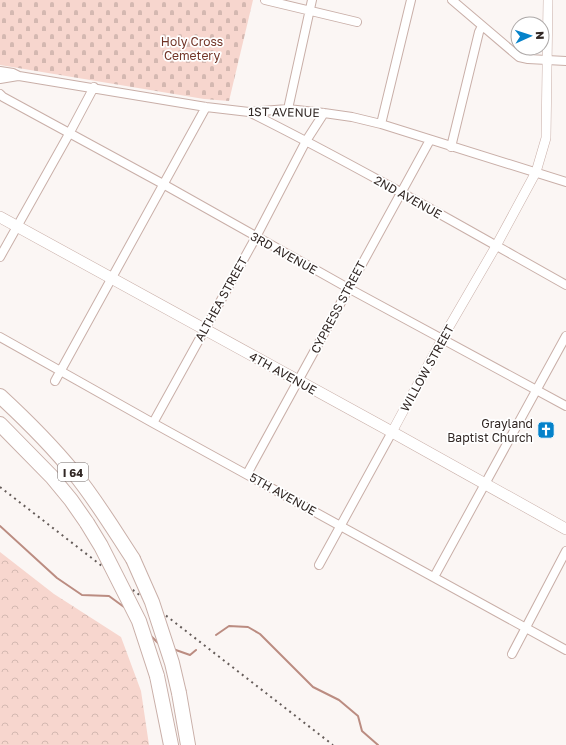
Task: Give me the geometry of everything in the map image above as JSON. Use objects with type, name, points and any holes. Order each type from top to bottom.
[{"type":"highway","name":"I 64","points":[[0,396],[30,424],[74,473],[100,509],[132,559],[152,602],[172,664],[180,693],[188,745]]},
{"type":"highway","name":"I 64","points":[[0,424],[52,477],[71,500],[101,546],[139,621],[157,676],[171,745]]},
{"type":"main road","name":"4TH AVENUE","points":[[0,217],[566,529]]},
{"type":"street","points":[[266,0],[358,22]]},
{"type":"street","points":[[288,109],[312,0]]},
{"type":"street","points":[[381,124],[411,0]]},
{"type":"street","points":[[452,0],[519,57],[566,61]]},
{"type":"street","name":"WILLOW STREET","points":[[319,565],[442,339],[496,246],[536,172],[546,138],[548,0]]},
{"type":"street","points":[[451,147],[479,32],[482,26]]},
{"type":"street","name":"1ST AVENUE","points":[[0,71],[13,73],[19,76]]},
{"type":"street","name":"1ST AVENUE","points":[[0,79],[19,76],[94,87],[206,107],[249,112],[288,109],[324,112],[352,117],[381,124],[566,182]]},
{"type":"street","points":[[0,257],[94,87]]},
{"type":"street","name":"3RD AVENUE","points":[[1,96],[163,184],[348,288],[566,406]]},
{"type":"street","points":[[55,381],[206,107]]},
{"type":"street","name":"2ND AVENUE","points":[[249,112],[306,141],[401,193],[566,286]]},
{"type":"street","name":"ALTHEA STREET","points":[[153,423],[256,237],[306,141],[324,112]]},
{"type":"street","name":"CYPRESS STREET","points":[[247,474],[430,140]]},
{"type":"street","points":[[434,577],[566,336]]},
{"type":"street","name":"5TH AVENUE","points":[[0,337],[153,423],[566,650]]},
{"type":"street","points":[[512,654],[566,551]]},
{"type":"green space","name":"Holy Cross Cemetery","points":[[0,0],[253,0],[229,101],[204,99],[0,65]]},
{"type":"green space","points":[[0,552],[54,594],[121,637],[141,691],[149,745],[0,745]]},
{"type":"waterway","points":[[0,526],[57,578],[82,595],[109,596],[124,607]]},
{"type":"waterway","points":[[216,635],[229,626],[248,627],[260,634],[313,687],[339,700],[358,716],[362,731],[378,745]]},
{"type":"waterway","points":[[150,635],[160,645]]},
{"type":"waterway","points":[[173,649],[190,655],[196,650]]},
{"type":"railway","points":[[0,487],[333,745]]},
{"type":"place","name":"Grayland Baptist Church","points":[[546,430]]}]
